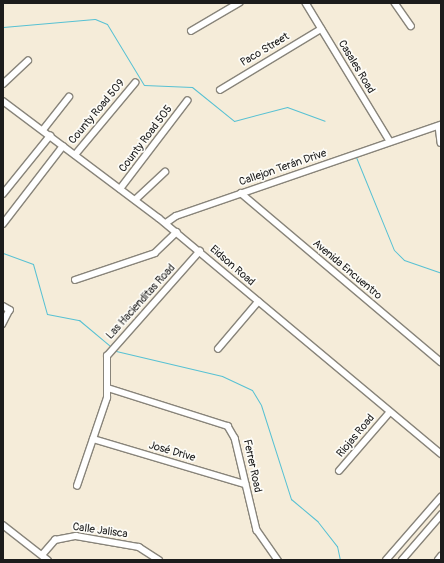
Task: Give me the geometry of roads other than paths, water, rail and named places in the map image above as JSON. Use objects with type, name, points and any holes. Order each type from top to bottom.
[{"type":"street","points":[[191,31],[239,3]]},
{"type":"street","name":"Casales Road","points":[[306,3],[390,141]]},
{"type":"street","points":[[395,3],[411,26]]},
{"type":"street","name":"Paco Street","points":[[220,90],[321,29]]},
{"type":"street","points":[[3,84],[28,61]]},
{"type":"street","name":"County Road 509","points":[[75,155],[135,83]]},
{"type":"street","points":[[43,130],[69,97]]},
{"type":"street","name":"Eidson Road","points":[[3,101],[166,223],[389,413],[441,454]]},
{"type":"street","name":"County Road 505","points":[[120,189],[187,101]]},
{"type":"street","points":[[440,125],[441,143]]},
{"type":"street","name":"Callejon Terán Drive","points":[[166,223],[176,216],[440,125]]},
{"type":"street","points":[[3,194],[50,136]]},
{"type":"street","points":[[3,224],[63,146]]},
{"type":"street","points":[[135,200],[165,172]]},
{"type":"street","name":"Avenida Encuentro","points":[[241,193],[441,362]]},
{"type":"street","points":[[74,280],[155,254],[177,232]]},
{"type":"street","name":"Las Hacienditas Road","points":[[77,486],[108,388],[105,362],[110,352],[200,251]]},
{"type":"street","points":[[218,350],[258,302]]},
{"type":"street","points":[[3,306],[10,310],[3,324]]},
{"type":"street","name":"Ferrer Road","points":[[108,388],[228,426],[235,438],[245,484],[259,534],[278,560]]},
{"type":"street","name":"Riojas Road","points":[[339,471],[389,413]]},
{"type":"street","name":"José Drive","points":[[93,439],[245,484]]},
{"type":"street","points":[[386,560],[441,496]]},
{"type":"street","points":[[402,560],[441,515]]},
{"type":"street","points":[[3,525],[48,560]]},
{"type":"street","name":"Calle Jalisca","points":[[42,555],[55,540],[68,536],[139,547],[159,560]]},
{"type":"street","points":[[438,560],[441,556]]},
{"type":"waterway","points":[[3,27],[95,19],[107,24],[144,85],[192,87],[234,121],[287,107],[325,121]]},
{"type":"waterway","points":[[356,157],[394,250],[404,260],[441,273]]},
{"type":"waterway","points":[[3,253],[33,264],[47,314],[79,320],[110,346]]},
{"type":"waterway","points":[[116,351],[222,376],[252,390],[261,405],[291,499],[318,522],[337,546],[340,560]]}]
